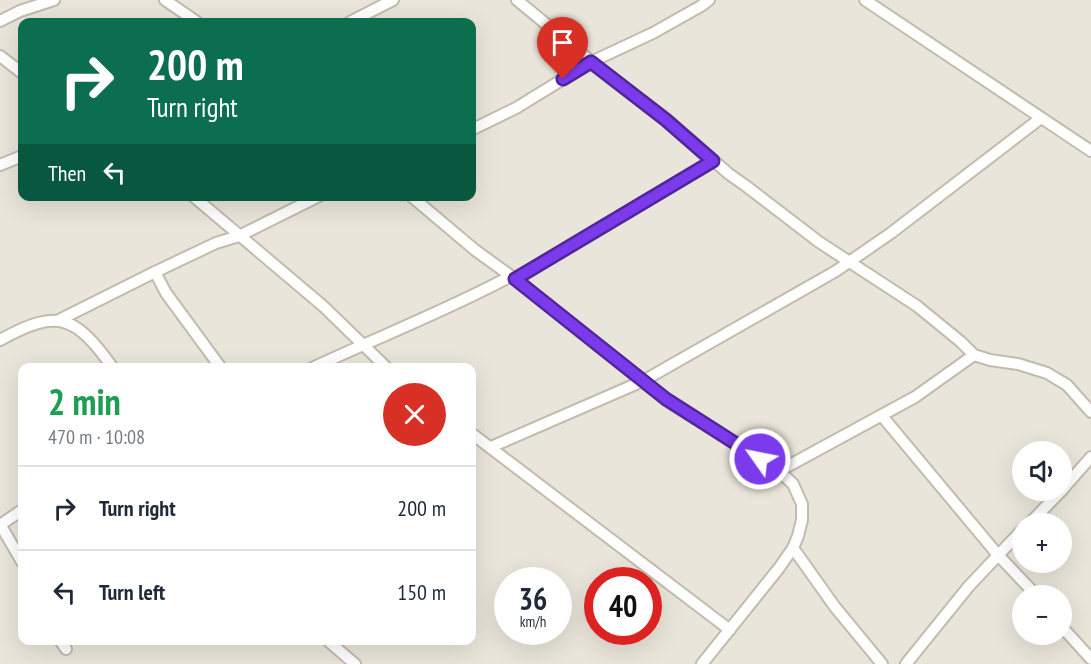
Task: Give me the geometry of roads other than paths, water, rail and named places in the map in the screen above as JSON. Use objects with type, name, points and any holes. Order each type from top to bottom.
[{"type":"street","points":[[0,21],[20,11],[54,0]]},
{"type":"street","points":[[165,0],[190,18]]},
{"type":"street","points":[[358,18],[393,0]]},
{"type":"street","points":[[517,0],[591,62],[666,120],[713,161],[819,242],[917,306],[974,355],[1047,373],[1067,385],[1091,412]]},
{"type":"street","points":[[476,127],[516,108],[591,62],[652,33],[709,0]]},
{"type":"street","points":[[865,0],[1091,151]]},
{"type":"street","points":[[0,56],[18,70]]},
{"type":"street","points":[[491,447],[643,381],[816,283],[891,233],[1041,118]]},
{"type":"street","points":[[0,165],[18,158]]},
{"type":"street","points":[[322,363],[513,278],[713,161]]},
{"type":"street","points":[[199,201],[279,268],[382,363]]},
{"type":"street","points":[[0,340],[23,328],[58,320],[216,243],[239,236],[309,201]]},
{"type":"street","points":[[417,201],[465,243],[666,399],[779,471],[793,484],[802,504],[802,520],[793,548],[702,664]]},
{"type":"street","points":[[155,272],[161,286],[217,363]]},
{"type":"street","points":[[58,320],[73,324],[79,329],[109,363]]},
{"type":"street","points":[[779,471],[915,397],[974,355]]},
{"type":"street","points":[[882,416],[998,555],[1027,585]]},
{"type":"street","points":[[476,437],[730,630]]},
{"type":"street","points":[[1072,479],[1091,458]]},
{"type":"street","points":[[1040,513],[1051,501]]},
{"type":"street","points":[[18,513],[0,525],[18,555]]},
{"type":"street","points":[[906,664],[930,632],[1012,540]]},
{"type":"street","points":[[793,548],[835,607],[882,664]]},
{"type":"street","points":[[1072,638],[1091,659]]},
{"type":"street","points":[[333,645],[355,664]]}]
